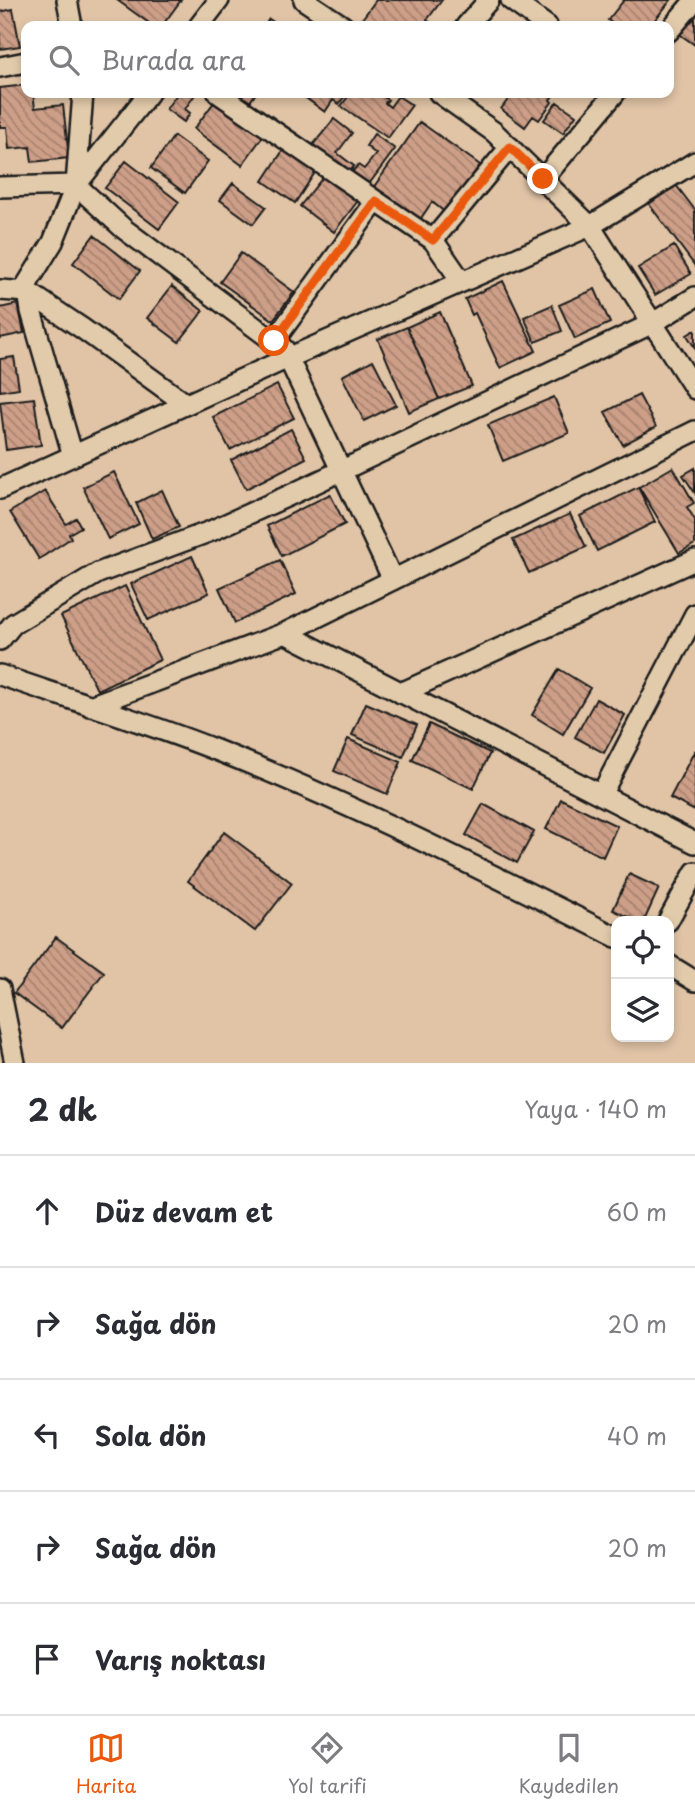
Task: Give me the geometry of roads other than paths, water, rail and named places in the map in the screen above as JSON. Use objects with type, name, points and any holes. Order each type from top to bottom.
[{"type":"street","points":[[67,0],[71,21]]},
{"type":"street","points":[[203,21],[219,0]]},
{"type":"street","points":[[304,0],[336,21]]},
{"type":"street","points":[[470,21],[489,0]]},
{"type":"street","points":[[511,0],[540,21]]},
{"type":"street","points":[[674,25],[695,0]]},
{"type":"street","points":[[0,67],[21,63]]},
{"type":"street","points":[[76,185],[83,98]]},
{"type":"street","points":[[72,456],[30,311],[27,284],[52,242],[76,185],[145,98]]},
{"type":"street","points":[[225,98],[433,240],[462,282]]},
{"type":"street","points":[[446,98],[494,132],[590,226],[695,388]]},
{"type":"street","points":[[543,179],[611,98]]},
{"type":"street","points":[[433,240],[510,147]]},
{"type":"street","points":[[0,489],[288,358],[590,226],[695,162]]},
{"type":"street","points":[[0,187],[76,185],[124,229],[284,349],[393,580]]},
{"type":"street","points":[[274,341],[376,201]]},
{"type":"street","points":[[0,290],[28,292],[186,404]]},
{"type":"street","points":[[0,640],[7,624],[98,573],[211,531],[653,323],[695,298]]},
{"type":"street","points":[[90,706],[285,634],[695,431]]},
{"type":"street","points":[[401,693],[695,560]]},
{"type":"street","points":[[601,795],[695,614]]},
{"type":"street","points":[[285,634],[695,843]]},
{"type":"street","points":[[0,675],[216,750],[387,825],[611,934]]},
{"type":"street","points":[[671,916],[695,872]]},
{"type":"street","points":[[674,968],[695,981]]},
{"type":"street","points":[[0,989],[15,1063]]}]
